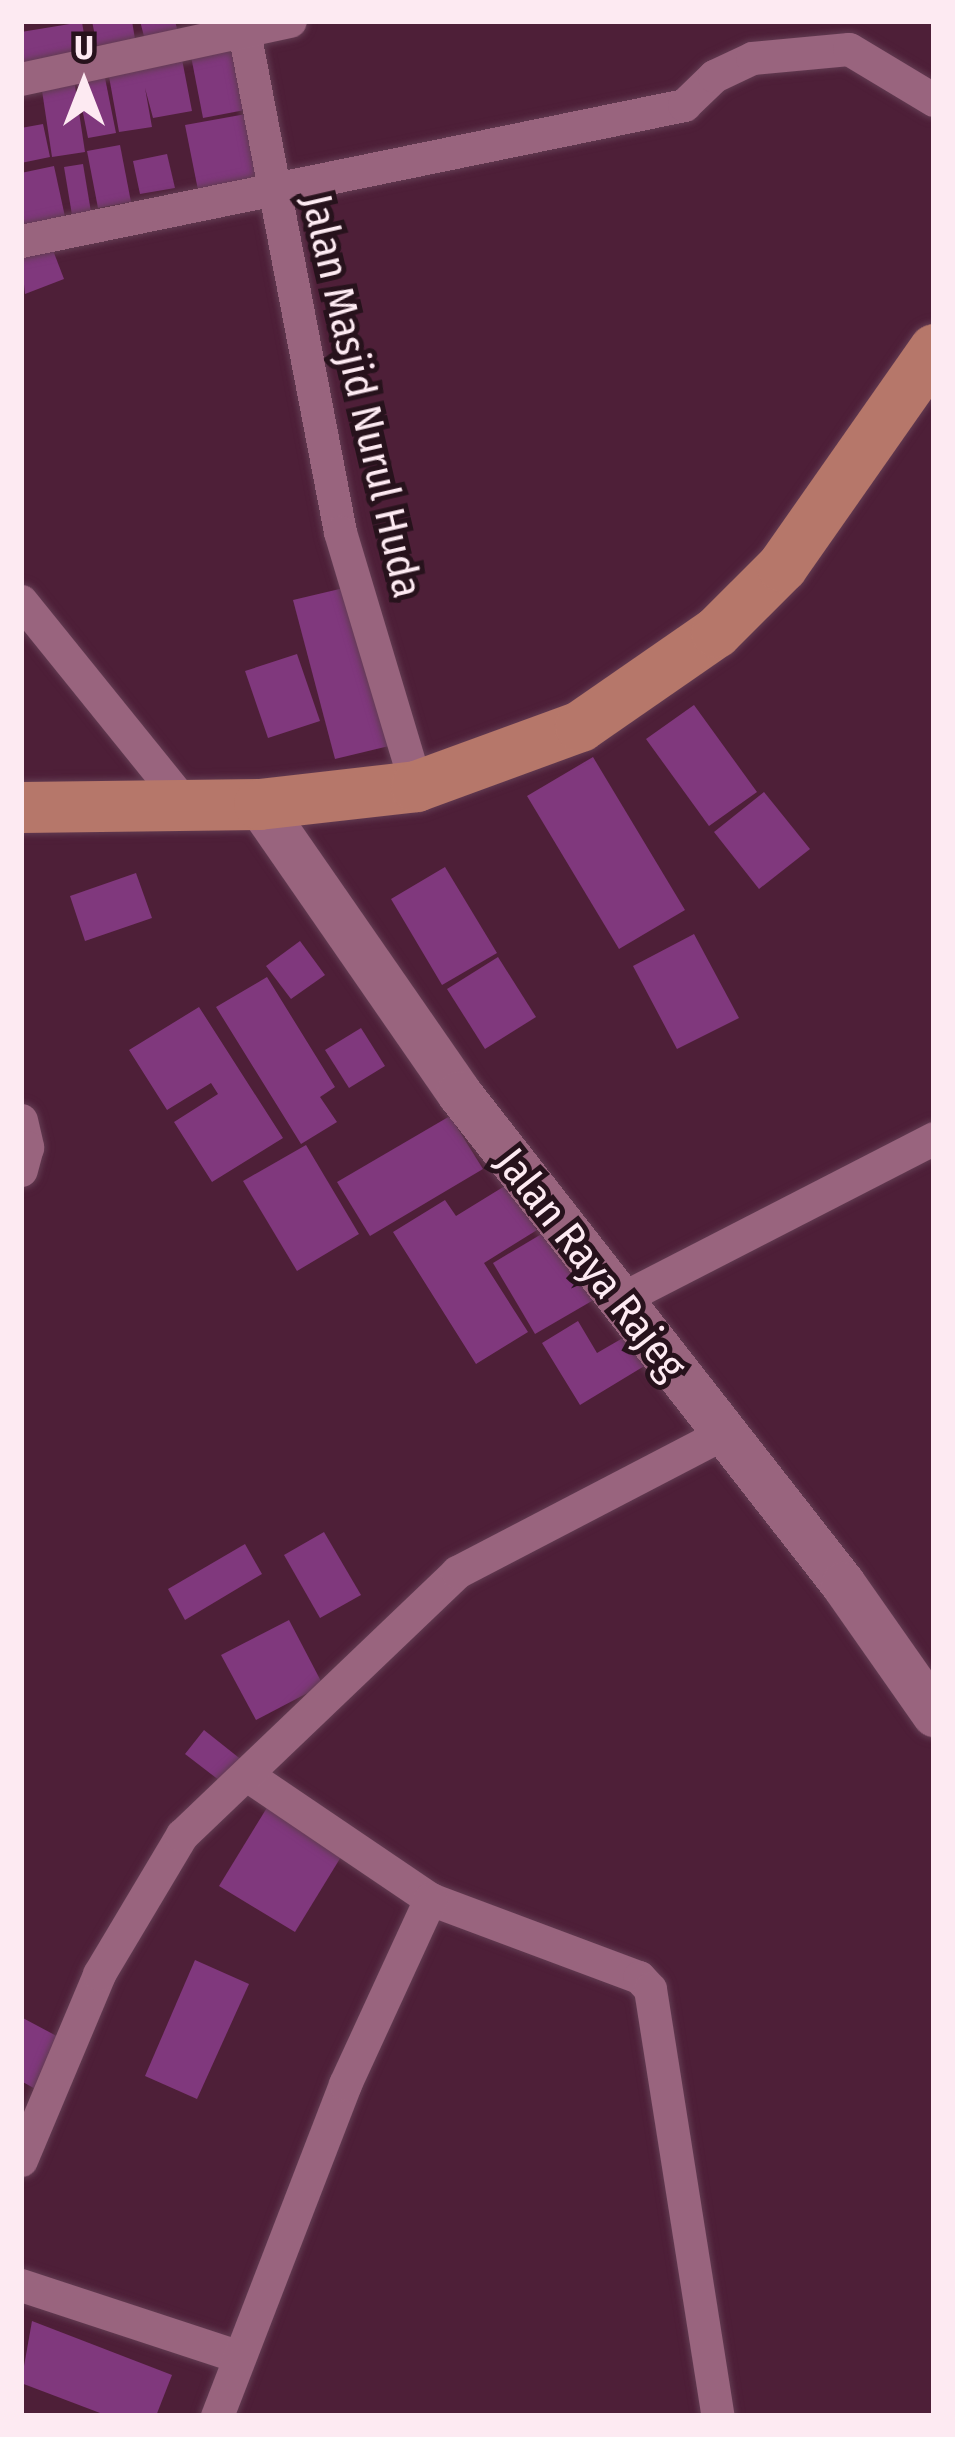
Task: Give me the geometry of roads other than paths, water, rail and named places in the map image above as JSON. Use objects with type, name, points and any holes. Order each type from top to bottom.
[{"type":"main road","points":[[21,807],[259,805],[416,786],[580,726],[716,632],[782,566],[934,349]]},
{"type":"main road","name":"Jalan Raya Rajeg","points":[[259,805],[459,1093],[724,1433],[934,1714]]},
{"type":"street","points":[[21,79],[242,26],[290,21]]},
{"type":"street","name":"Jalan Masjid Nurul Huda","points":[[242,26],[270,193],[340,532],[416,786]]},
{"type":"street","points":[[21,241],[684,105],[714,76],[752,58],[849,50],[934,100]]},
{"type":"street","points":[[21,601],[185,804]]},
{"type":"street","points":[[21,1120],[27,1147],[21,1170]]},
{"type":"street","points":[[617,1301],[934,1138]]},
{"type":"street","points":[[21,2160],[99,1975],[162,1860],[250,1777],[376,1644],[457,1572],[724,1433]]},
{"type":"street","points":[[250,1777],[430,1899],[639,1977],[650,1989],[718,2416]]},
{"type":"street","points":[[217,2416],[234,2355],[430,1899]]},
{"type":"street","points":[[21,2285],[234,2355]]}]
